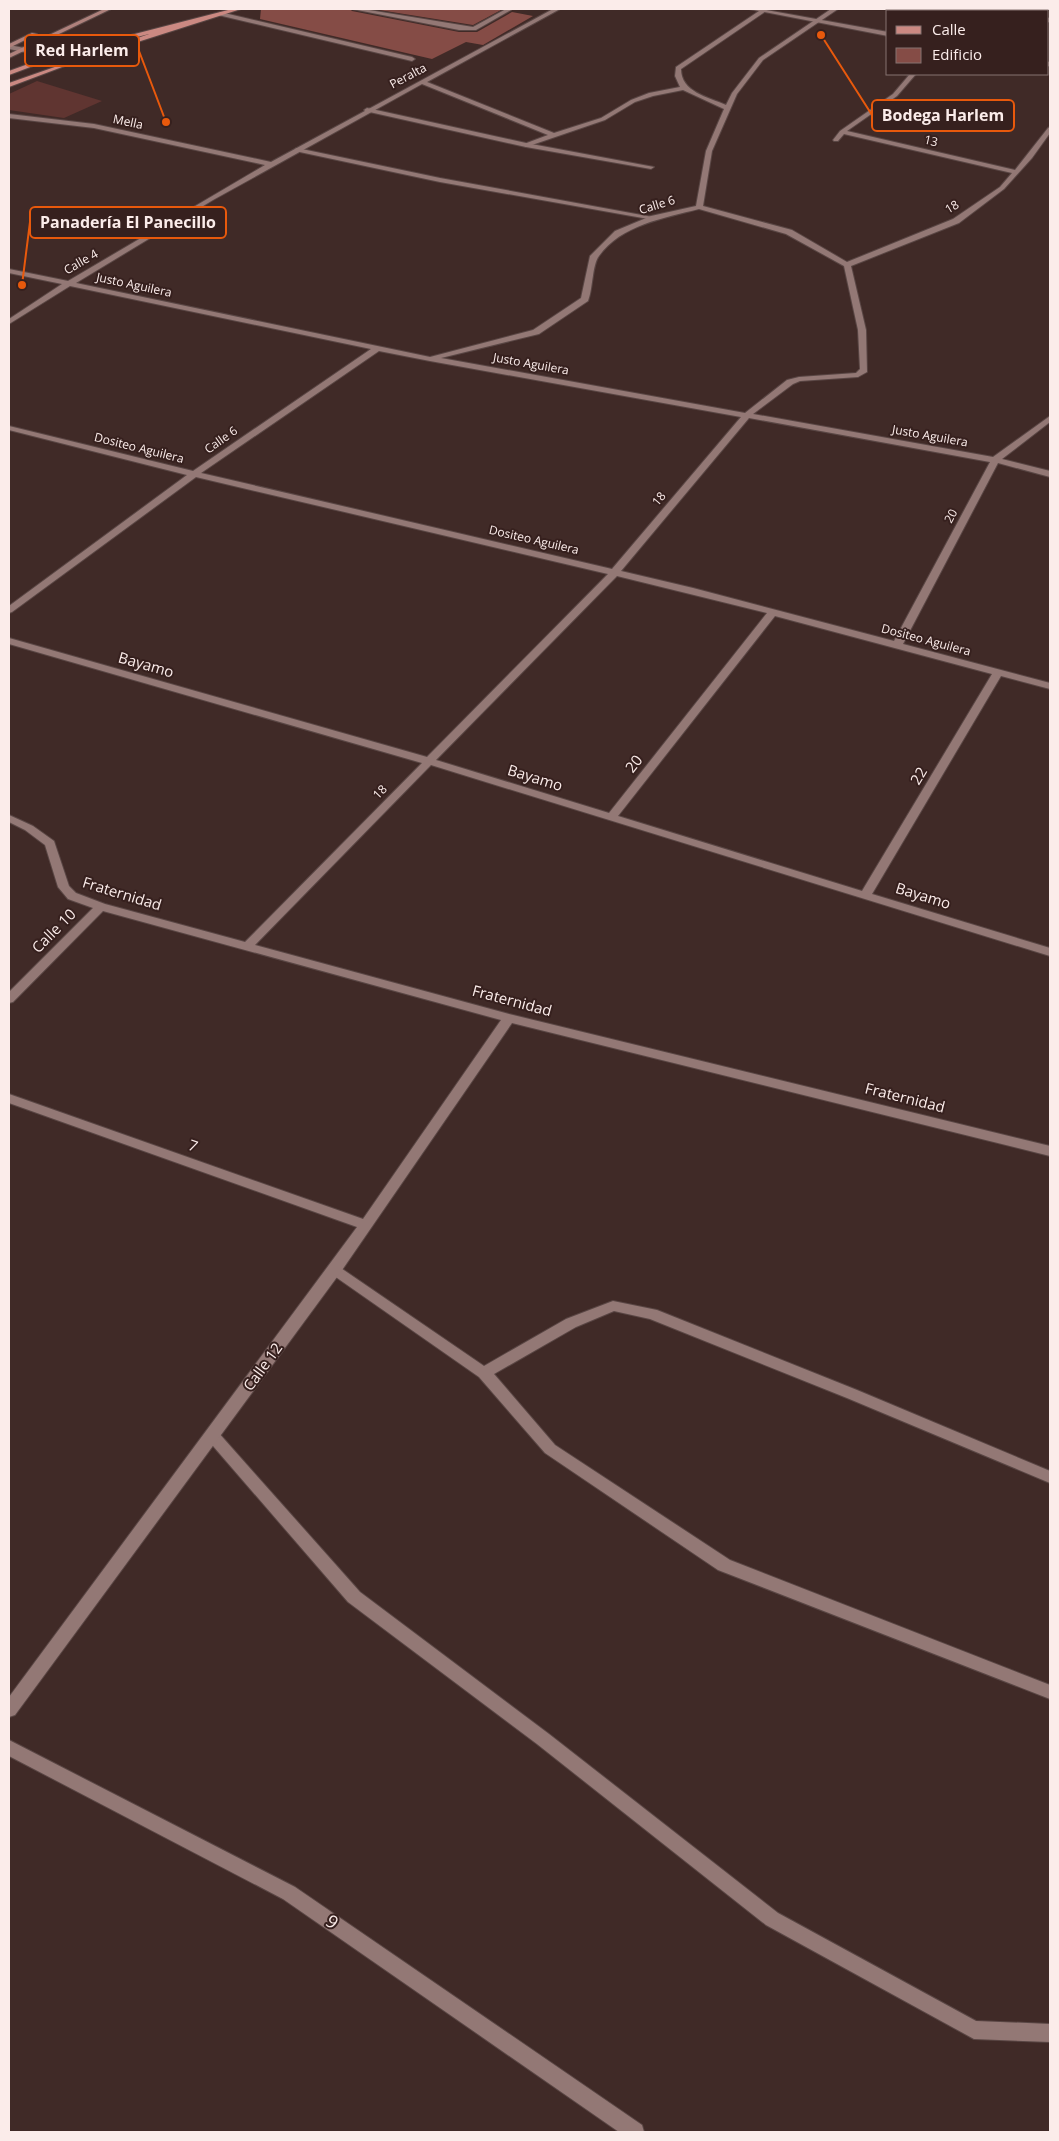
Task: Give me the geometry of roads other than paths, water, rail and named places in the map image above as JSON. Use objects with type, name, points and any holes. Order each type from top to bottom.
[{"type":"main road","points":[[9,56],[108,9]]},
{"type":"main road","points":[[9,73],[55,56],[238,9]]},
{"type":"main road","points":[[9,85],[76,60],[200,19]]},
{"type":"main road","points":[[9,47],[44,30]]},
{"type":"street","points":[[355,9],[458,28],[474,29],[508,10]]},
{"type":"street","name":"Peralta","points":[[271,164],[367,110],[557,9]]},
{"type":"street","points":[[752,9],[886,34]]},
{"type":"street","name":"Calle 6","points":[[430,359],[536,332],[585,299],[594,256],[618,233],[654,218],[699,207],[709,151],[734,94],[761,59],[835,9]]},
{"type":"street","points":[[684,88],[678,76],[678,68],[765,10]]},
{"type":"street","points":[[220,14],[412,59]]},
{"type":"street","points":[[9,47],[76,60]]},
{"type":"street","points":[[836,140],[842,132],[895,95],[912,75]]},
{"type":"street","points":[[422,82],[553,135]]},
{"type":"street","points":[[526,145],[603,119],[633,101],[651,94],[684,88],[728,108]]},
{"type":"street","points":[[367,110],[526,145],[651,167]]},
{"type":"street","name":"Mella","points":[[9,116],[94,126],[271,164]]},
{"type":"street","name":"18","points":[[247,947],[614,572],[746,415],[790,382],[799,378],[858,376],[864,370],[862,330],[847,265],[956,221],[1002,188],[1030,157],[1050,129]]},
{"type":"street","name":"13","points":[[842,132],[1015,172]]},
{"type":"street","points":[[297,150],[440,180],[654,218]]},
{"type":"street","name":"Calle 4","points":[[9,322],[67,284],[271,164]]},
{"type":"street","points":[[699,207],[789,232],[847,265]]},
{"type":"street","name":"Justo Aguilera","points":[[9,271],[430,359],[995,460],[1050,474]]},
{"type":"street","name":"Calle 6","points":[[9,610],[194,474],[378,348]]},
{"type":"street","name":"20","points":[[897,645],[995,460],[1050,418]]},
{"type":"street","name":"Dositeo Aguilera","points":[[9,428],[194,474],[614,572],[773,612],[1050,686]]},
{"type":"street","name":"20","points":[[611,817],[773,612]]},
{"type":"street","name":"Bayamo","points":[[9,641],[428,761],[1050,952]]},
{"type":"street","name":"22","points":[[866,894],[998,672]]},
{"type":"street","name":"Fraternidad","points":[[9,818],[29,828],[50,843],[64,887],[72,896],[101,907],[509,1018],[1050,1151]]},
{"type":"street","name":"Calle 10","points":[[9,999],[101,907]]},
{"type":"street","name":"Calle 12","points":[[9,1710],[335,1269],[509,1018]]},
{"type":"street","name":"7","points":[[9,1098],[366,1225]]},
{"type":"street","points":[[335,1269],[484,1373],[550,1450],[724,1565],[1050,1692]]},
{"type":"street","points":[[484,1373],[570,1323],[613,1306],[652,1314],[852,1394],[1050,1477]]},
{"type":"street","points":[[212,1436],[354,1597],[543,1739],[772,1919],[974,2030],[1050,2033]]},
{"type":"street","name":"9","points":[[9,1748],[290,1893],[635,2132]]},
{"type":"place","name":"Bodega Harlem","points":[[821,35]]},
{"type":"place","name":"Red Harlem","points":[[166,122]]},
{"type":"place","name":"Panadería El Panecillo","points":[[22,285]]}]
